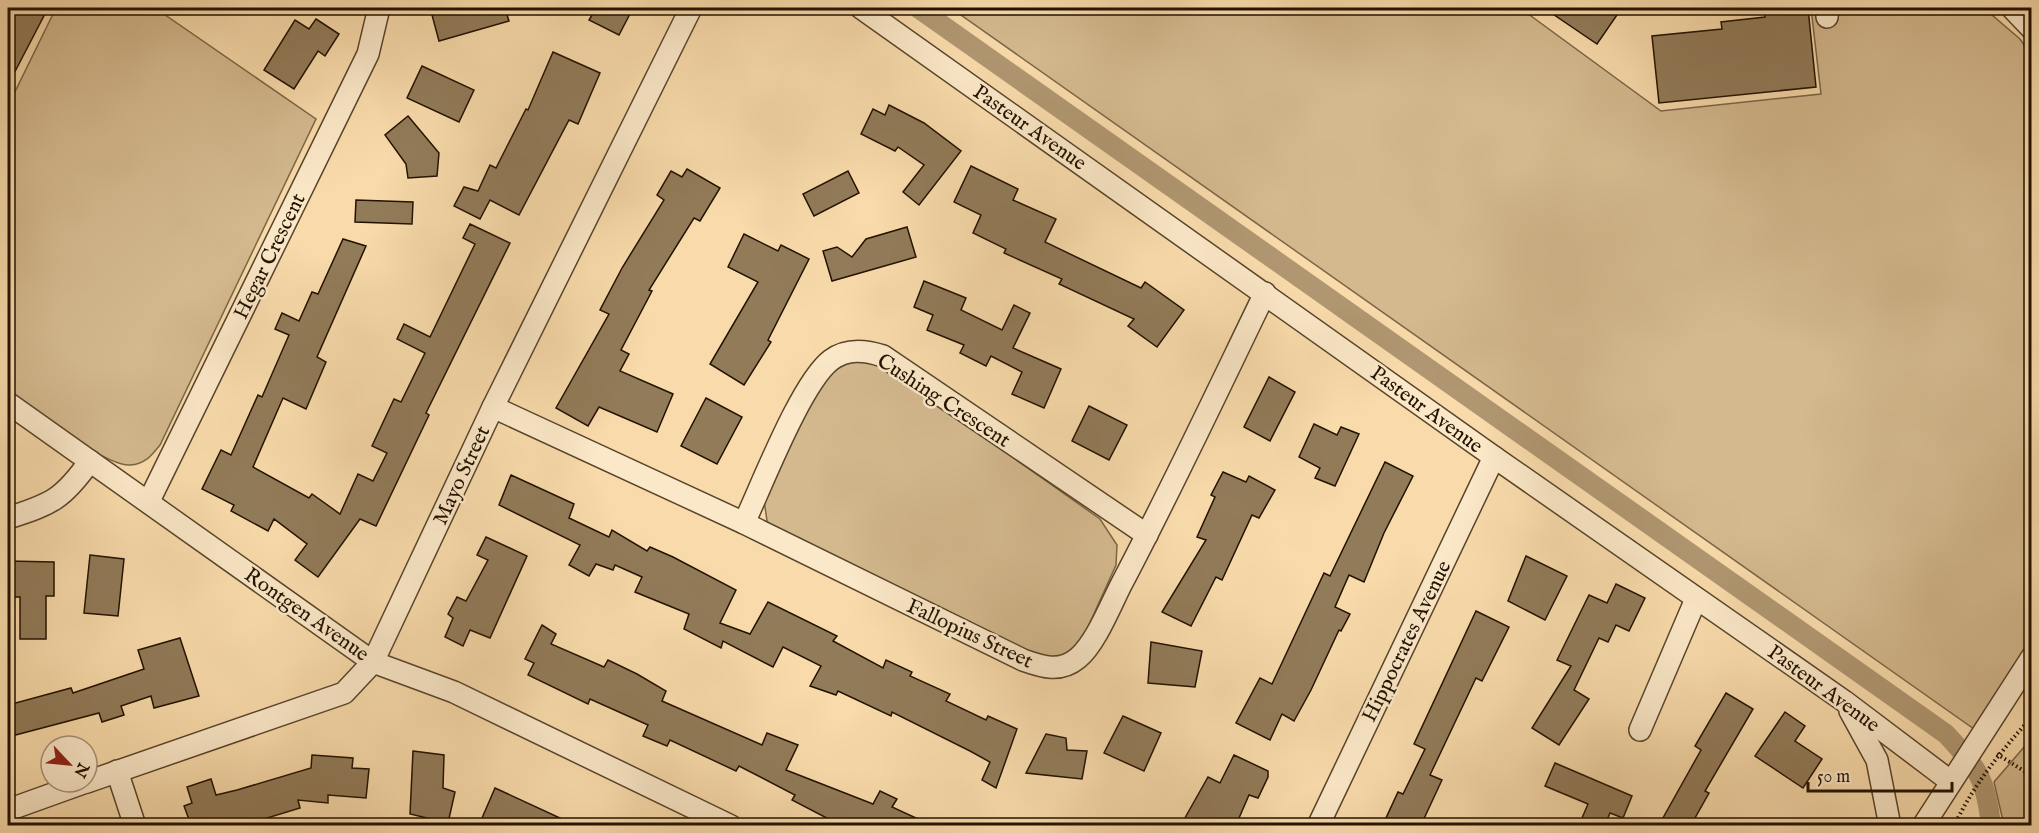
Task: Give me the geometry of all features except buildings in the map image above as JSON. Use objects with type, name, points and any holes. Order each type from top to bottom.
[{"type":"street","name":"Hegar Crescent","points":[[149,501],[368,54],[378,12],[376,8]]},
{"type":"street","name":"Mayo Street","points":[[99,778],[344,693],[373,662],[493,407],[691,8]]},
{"type":"street","name":"Pasteur Avenue","points":[[861,8],[1494,458],[1952,778]]},
{"type":"street","points":[[2012,8],[2031,29]]},
{"type":"street","name":"Fallopius Street","points":[[493,407],[744,523],[1047,669],[1060,667],[1080,657],[1092,640],[1148,535],[1265,293]]},
{"type":"street","name":"Cushing Crescent","points":[[744,523],[805,393],[820,370],[832,359],[848,352],[866,350],[883,356],[1148,535]]},
{"type":"street","name":"Rontgen Avenue","points":[[8,403],[373,662],[454,692],[731,825]]},
{"type":"street","name":"Hippocrates Avenue","points":[[1318,825],[1494,458]]},
{"type":"street","points":[[8,518],[47,506],[71,489],[90,461]]},
{"type":"street","points":[[1640,730],[1696,598]]},
{"type":"street","points":[[1923,825],[1952,778],[1978,744],[2031,657]]},
{"type":"street","points":[[1844,701],[1877,760],[1890,825]]},
{"type":"street","points":[[117,771],[135,825]]},
{"type":"street","name":"Mayo Street","points":[[8,810],[53,794]]},
{"type":"path","points":[[1954,825],[1974,788],[1998,754],[2031,717]]},
{"type":"path","points":[[1978,744],[2031,776]]},
{"type":"shaded area","points":[[56,8],[155,8],[316,119],[160,445],[147,459],[130,465],[118,463],[86,447],[8,391],[8,106]]},
{"type":"shaded area","points":[[951,8],[1520,8],[1661,111],[1821,94],[1811,8],[1981,8],[1986,10],[2020,39],[2031,55],[2032,642],[2017,672],[1974,729]]},
{"type":"shaded area","points":[[852,358],[885,367],[1100,519],[1117,545],[1116,565],[1078,649],[1062,659],[1047,661],[776,534],[767,521],[764,500],[813,394],[827,372]]},
{"type":"shaded area","points":[[2031,739],[2031,825],[2004,825],[1994,782]]},
{"type":"waterway","points":[[918,8],[1946,734],[1979,775],[1986,796],[1991,826]]}]
